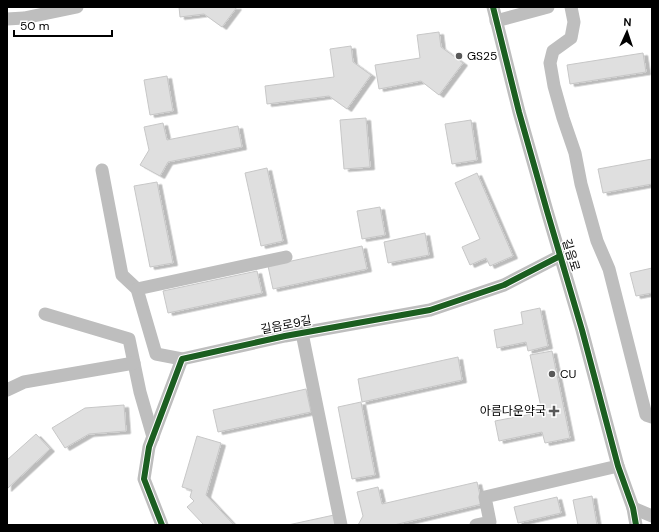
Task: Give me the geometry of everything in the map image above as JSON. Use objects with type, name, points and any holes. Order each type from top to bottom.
[{"type":"street","points":[[7,19],[24,18],[77,7]]},
{"type":"street","name":"길음로","points":[[492,7],[519,112],[582,330],[618,466],[633,508],[636,525]]},
{"type":"street","points":[[496,21],[548,7]]},
{"type":"street","points":[[571,7],[574,22],[571,38],[553,51],[550,63],[554,86],[575,152],[581,184],[597,241],[609,270],[646,415],[652,416]]},
{"type":"street","points":[[102,170],[122,275],[137,290],[156,354],[182,358],[149,446],[144,479],[162,525]]},
{"type":"street","name":"길음로9길","points":[[182,358],[302,333],[430,310],[504,285],[560,256]]},
{"type":"street","points":[[137,290],[286,257]]},
{"type":"street","points":[[45,314],[129,339],[140,392],[153,437]]},
{"type":"street","points":[[302,333],[341,525]]},
{"type":"street","points":[[7,390],[24,382],[92,369],[134,363]]},
{"type":"street","points":[[476,525],[490,522],[485,497],[618,466]]},
{"type":"street","points":[[633,508],[652,516]]},
{"type":"building","points":[[179,7],[237,7],[222,27],[204,14],[180,17]]},
{"type":"building","points":[[439,32],[441,47],[463,63],[439,95],[421,81],[379,89],[375,65],[420,58],[417,35]]},
{"type":"building","points":[[351,46],[353,62],[371,75],[347,109],[329,96],[267,104],[265,86],[334,77],[330,49]]},
{"type":"building","points":[[643,53],[646,72],[570,84],[567,65]]},
{"type":"building","points":[[167,76],[173,111],[150,115],[144,80]]},
{"type":"building","points":[[366,118],[370,167],[344,169],[340,120]]},
{"type":"building","points":[[471,120],[477,160],[452,164],[445,124]]},
{"type":"building","points":[[163,123],[167,140],[238,126],[242,147],[168,162],[160,176],[140,165],[149,150],[144,127]]},
{"type":"building","points":[[652,159],[652,184],[603,193],[598,169]]},
{"type":"building","points":[[267,168],[283,241],[261,246],[245,173]]},
{"type":"building","points":[[477,173],[513,256],[490,266],[486,258],[470,265],[462,247],[480,239],[455,183]]},
{"type":"building","points":[[157,182],[173,263],[150,267],[134,186]]},
{"type":"building","points":[[380,207],[385,235],[362,239],[357,211]]},
{"type":"building","points":[[425,233],[429,255],[388,263],[384,242]]},
{"type":"building","points":[[362,246],[367,269],[273,289],[268,266]]},
{"type":"building","points":[[652,268],[652,293],[636,296],[630,273]]},
{"type":"building","points":[[257,271],[262,293],[168,313],[163,291]]},
{"type":"building","points":[[540,308],[548,346],[528,351],[526,342],[497,348],[494,330],[523,324],[521,312]]},
{"type":"building","points":[[552,351],[570,438],[545,443],[542,432],[499,441],[495,421],[542,412],[530,355]]},
{"type":"building","points":[[458,357],[462,380],[362,402],[358,379]]},
{"type":"building","points":[[306,389],[311,412],[218,432],[213,410]]},
{"type":"building","points":[[361,402],[375,475],[352,479],[338,407]]},
{"type":"building","points":[[124,405],[126,431],[89,434],[65,448],[52,428],[85,408]]},
{"type":"building","points":[[36,434],[50,449],[7,489],[7,460]]},
{"type":"building","points":[[197,436],[221,443],[206,495],[234,525],[204,525],[187,507],[194,501],[190,497],[192,490],[182,487]]},
{"type":"building","points":[[477,482],[482,504],[394,525],[358,525],[363,516],[357,492],[378,487],[382,504]]},
{"type":"building","points":[[592,496],[597,525],[578,525],[573,500]]},
{"type":"building","points":[[557,497],[561,513],[518,523],[514,507]]},
{"type":"building","points":[[334,515],[336,525],[288,525]]},
{"type":"cycle path","points":[[493,7],[519,112],[582,330],[618,466],[633,508],[636,525]]},
{"type":"cycle path","points":[[162,525],[144,479],[149,447],[182,359],[285,336],[430,310],[504,285],[560,256]]},
{"type":"place","name":"GS25","points":[[459,56]]},
{"type":"place","name":"CU","points":[[552,374]]},
{"type":"place","name":"아름다운약국","points":[[554,411]]}]
